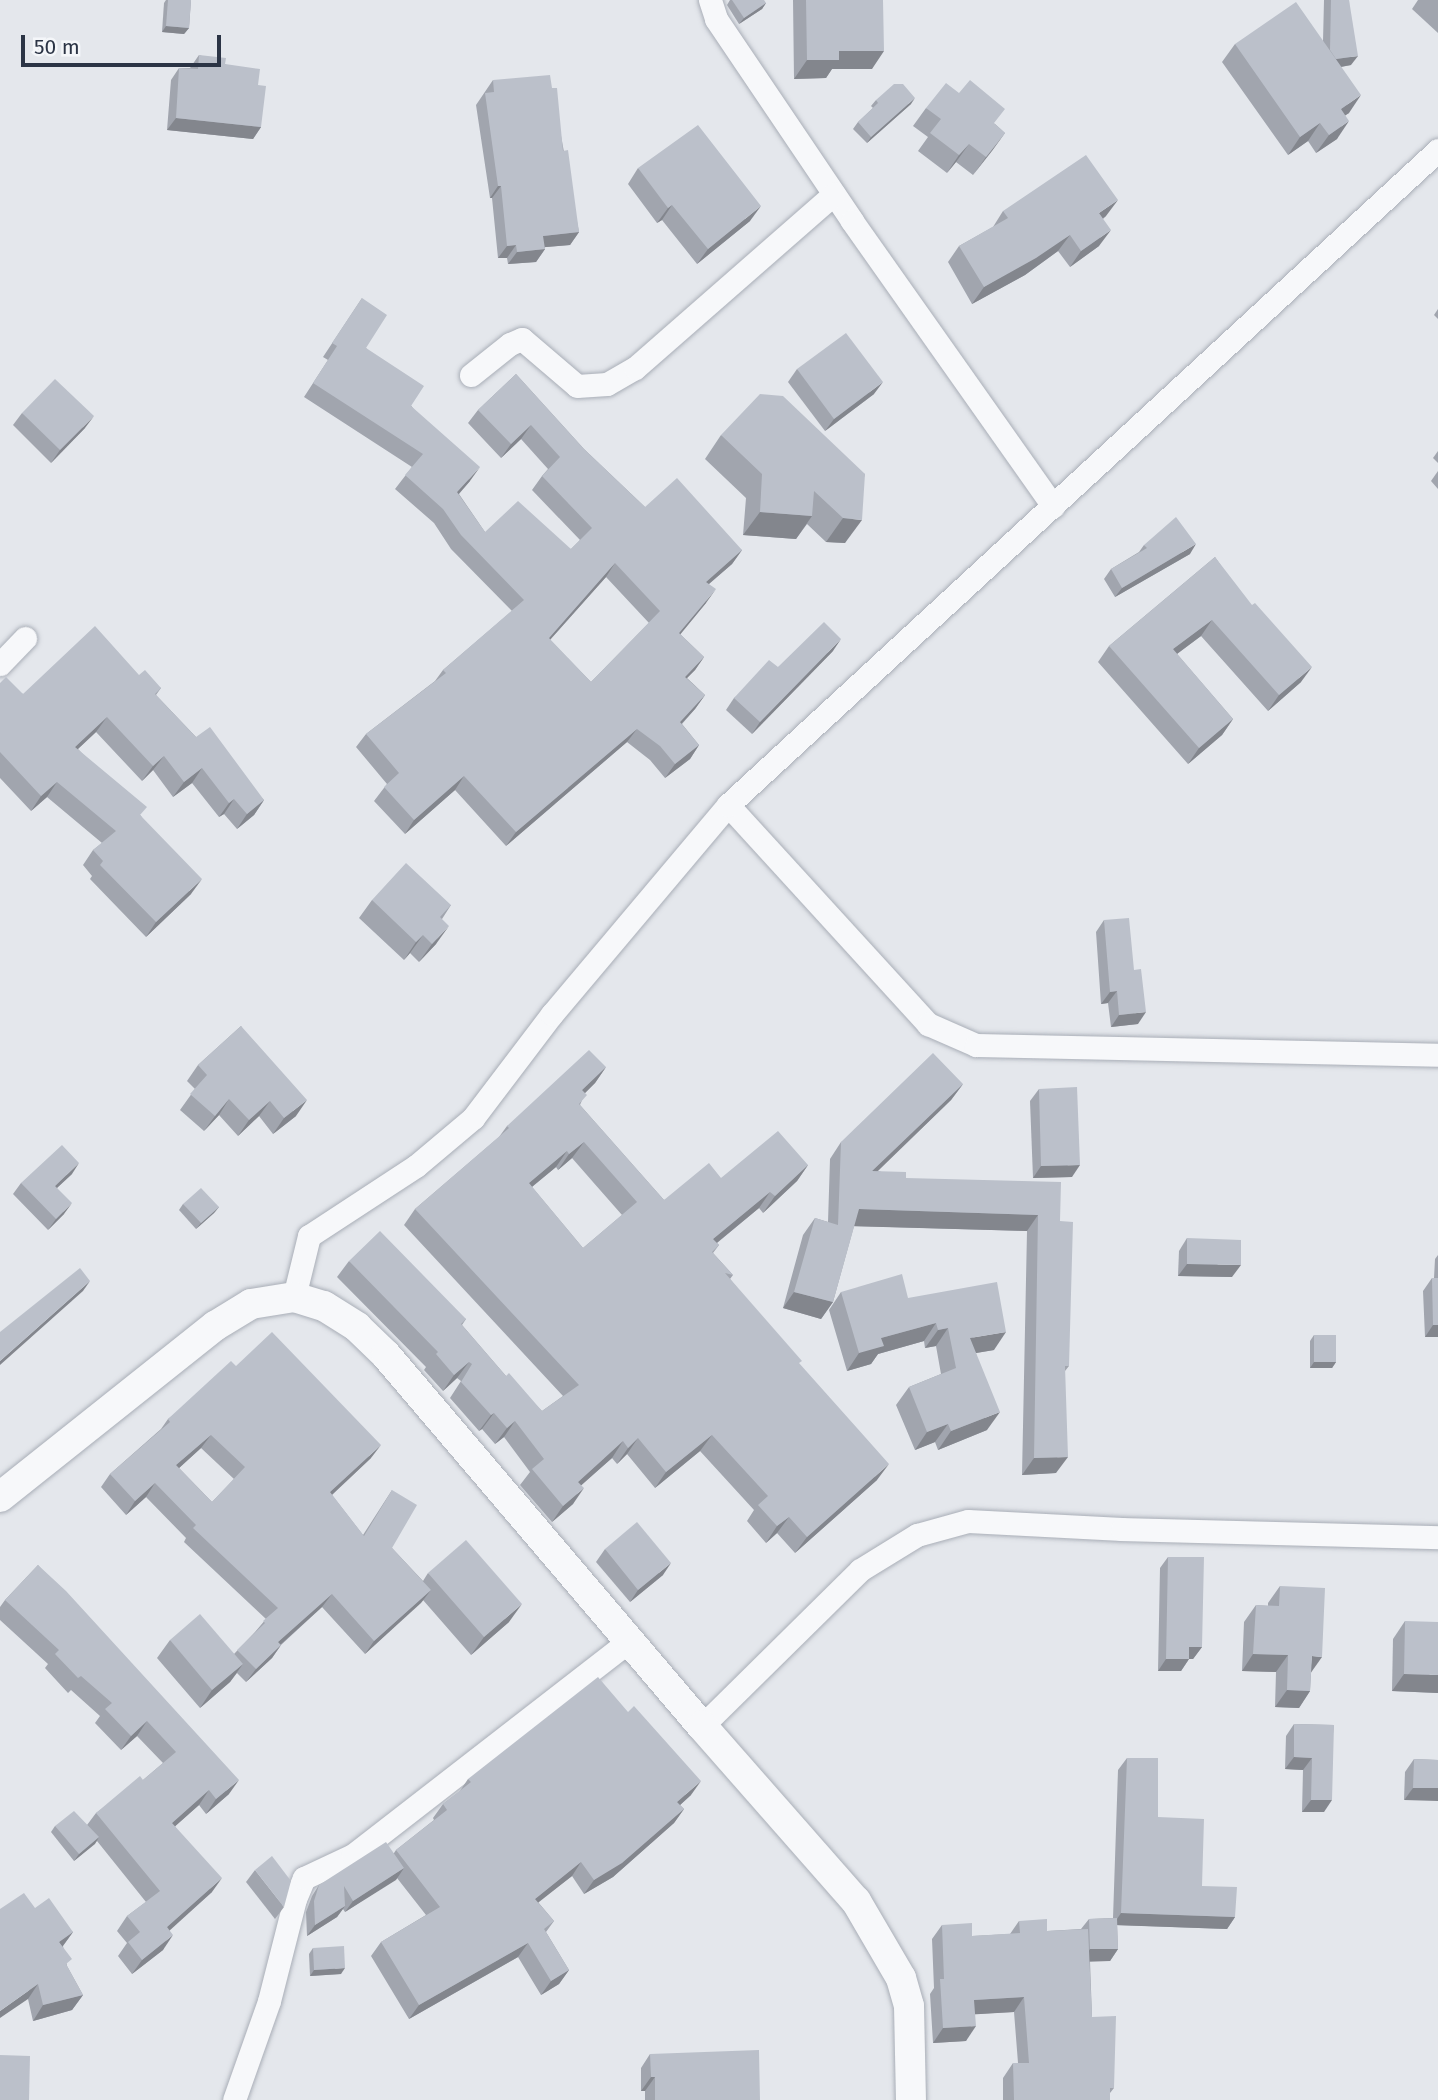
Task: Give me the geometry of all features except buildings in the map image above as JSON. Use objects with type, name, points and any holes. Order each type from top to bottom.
[{"type":"street","points":[[710,0],[716,19],[834,194],[1053,506]]},
{"type":"street","points":[[294,1297],[309,1237],[416,1167],[474,1118],[552,1014],[728,805],[1438,150]]},
{"type":"street","points":[[471,375],[510,344],[522,340],[578,386],[607,384],[635,368],[834,194]]},
{"type":"street","points":[[0,663],[25,638]]},
{"type":"street","points":[[728,805],[928,1024],[976,1045],[1438,1055]]},
{"type":"street","points":[[0,1497],[215,1325],[251,1304],[294,1297],[324,1306],[357,1327],[386,1355],[702,1726],[856,1901],[901,1978],[909,2006],[911,2100]]},
{"type":"street","points":[[702,1726],[860,1570],[916,1535],[968,1521],[1122,1529],[1438,1537]]},
{"type":"street","points":[[234,2100],[270,2001],[295,1899],[304,1878],[353,1855],[630,1640]]}]
